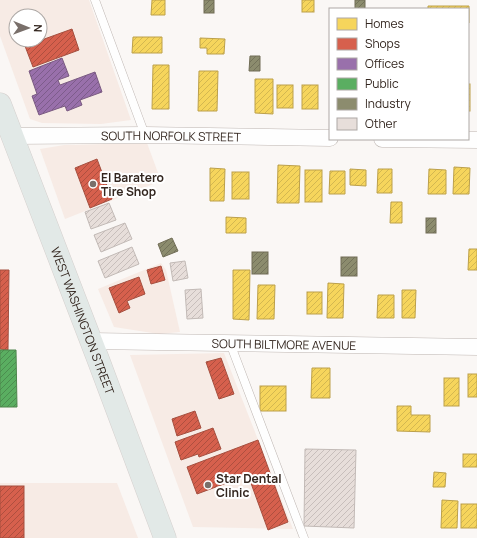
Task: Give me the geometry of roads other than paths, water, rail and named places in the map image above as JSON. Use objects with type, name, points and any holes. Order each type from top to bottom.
[{"type":"main road","name":"WEST WASHINGTON STREET","points":[[0,104],[165,538]]},
{"type":"street","name":"SOUTH NORFOLK STREET","points":[[12,136],[145,135],[329,138]]},
{"type":"street","name":"SOUTH BILTMORE AVENUE","points":[[91,341],[477,346]]},
{"type":"lane","points":[[95,0],[145,135]]},
{"type":"lane","points":[[230,343],[304,538]]},
{"type":"place","name":"El Baratero Tire Shop","points":[[93,184]]},
{"type":"place","name":"Star Dental Clinic","points":[[208,485]]}]
